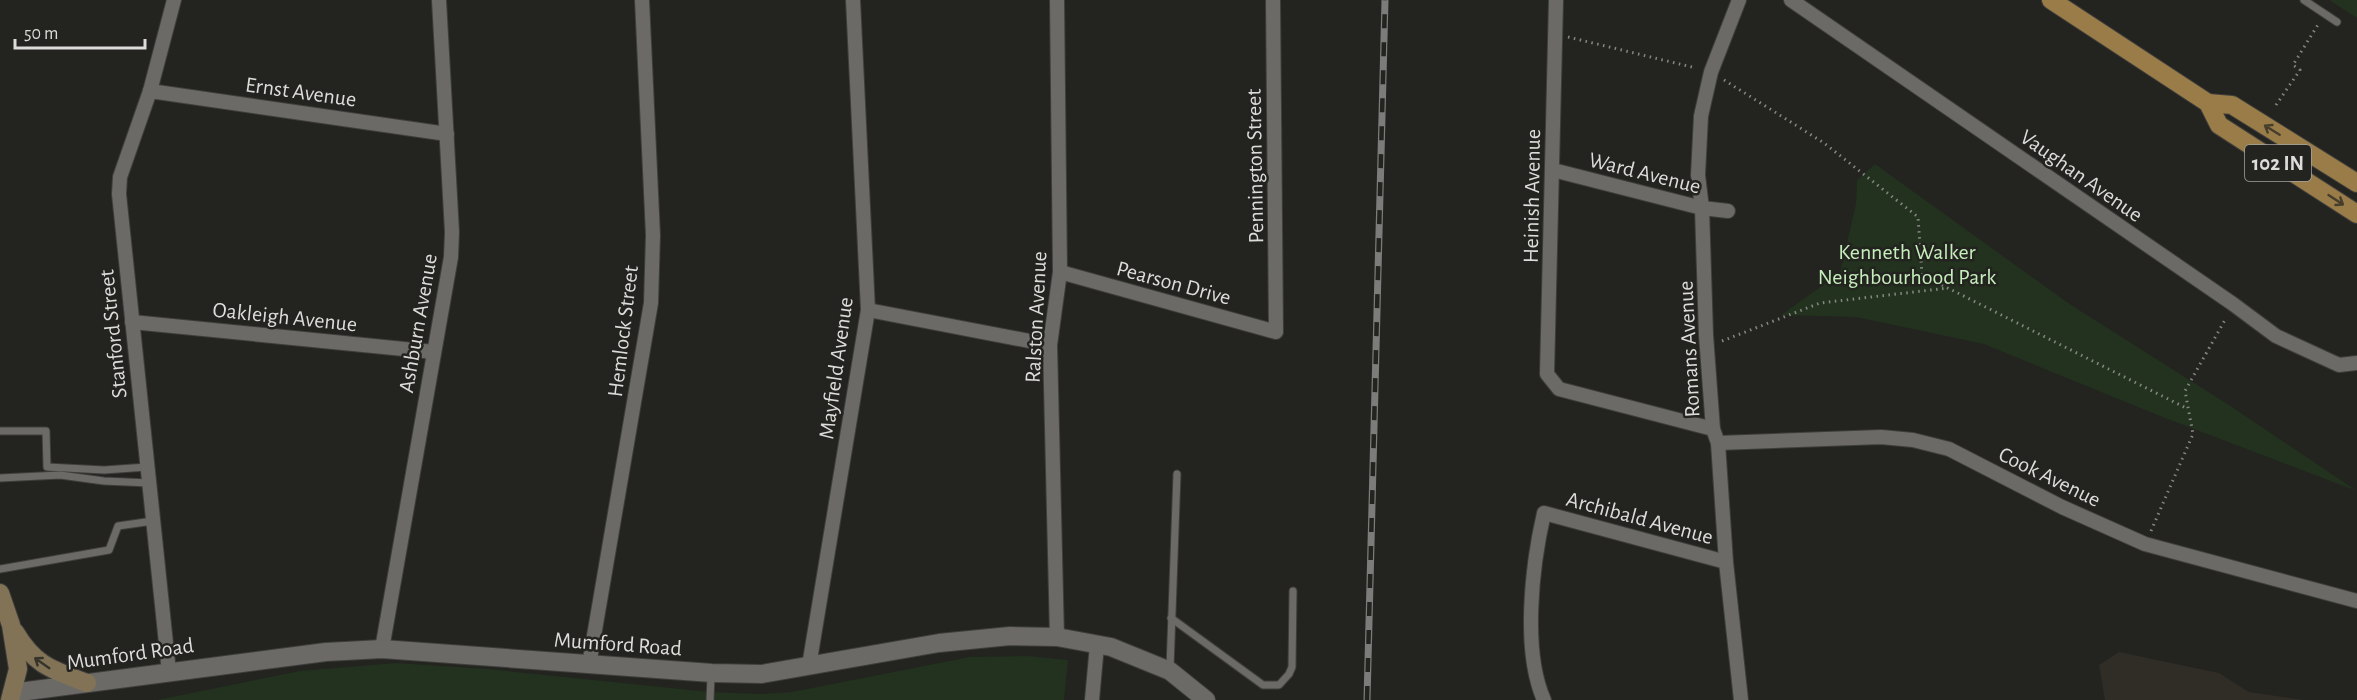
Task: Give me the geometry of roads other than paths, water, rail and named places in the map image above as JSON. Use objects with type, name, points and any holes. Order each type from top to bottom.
[{"type":"main road","points":[[2051,0],[2208,104],[2232,105],[2357,183]]},
{"type":"main road","name":"102 IN","points":[[2208,104],[2219,125],[2357,214]]},
{"type":"main road","points":[[0,593],[11,625],[18,669],[7,696]]},
{"type":"main road","points":[[11,625],[26,651],[45,666],[87,683]]},
{"type":"main road","points":[[0,672],[7,696]]},
{"type":"street","name":"Stanford Street","points":[[169,672],[119,194],[120,177],[150,91],[174,0]]},
{"type":"street","name":"Ashburn Avenue","points":[[382,649],[451,257],[439,0]]},
{"type":"street","name":"Hemlock Street","points":[[589,665],[651,303],[652,235],[642,0]]},
{"type":"street","name":"Mayfield Avenue","points":[[809,666],[868,310],[853,0]]},
{"type":"street","name":"Ralston Avenue","points":[[1057,0],[1060,272],[1050,345],[1057,637]]},
{"type":"street","name":"Pennington Street","points":[[1273,0],[1276,332]]},
{"type":"street","name":"Heinish Avenue","points":[[1556,0],[1547,374],[1559,389],[1713,429]]},
{"type":"street","name":"Romans Avenue","points":[[1739,0],[1711,72],[1701,116],[1698,175],[1702,208],[1707,347],[1713,429],[1718,443],[1725,562],[1741,700]]},
{"type":"street","name":"Vaughan Avenue","points":[[1791,0],[2233,304],[2276,336],[2339,365],[2357,363]]},
{"type":"street","name":"Ernst Avenue","points":[[150,91],[447,134]]},
{"type":"street","name":"Ward Avenue","points":[[1553,170],[1702,208],[1728,211]]},
{"type":"street","name":"Pearson Drive","points":[[1060,272],[1276,332]]},
{"type":"street","points":[[868,310],[1050,345]]},
{"type":"street","name":"Oakleigh Avenue","points":[[132,322],[434,352]]},
{"type":"street","name":"Cook Avenue","points":[[1718,443],[1881,436],[1913,440],[1949,449],[2062,507],[2145,544],[2357,601]]},
{"type":"street","name":"Archibald Avenue","points":[[1544,700],[1537,684],[1532,638],[1533,572],[1544,513],[1725,562]]},
{"type":"street","name":"Mumford Road","points":[[7,696],[87,683],[326,652],[382,649],[589,665],[762,674],[939,643],[1010,636],[1057,637],[1111,648],[1170,671],[1206,700]]},
{"type":"street","points":[[1092,700],[1097,645]]},
{"type":"lane","points":[[2304,0],[2337,22]]},
{"type":"lane","points":[[0,431],[46,431],[47,467],[104,470],[147,467]]},
{"type":"lane","points":[[1170,671],[1177,474]]},
{"type":"lane","points":[[0,478],[60,475],[104,481],[149,483]]},
{"type":"lane","points":[[0,569],[109,550],[118,526],[153,521]]},
{"type":"lane","points":[[1171,618],[1263,685],[1279,685],[1292,667],[1293,591]]},
{"type":"lane","points":[[710,700],[712,673]]},
{"type":"railway","points":[[1367,700],[1385,0]]},
{"type":"park label","name":"Kenneth Walker Neighbourhood Park","points":[[1907,264]]}]
